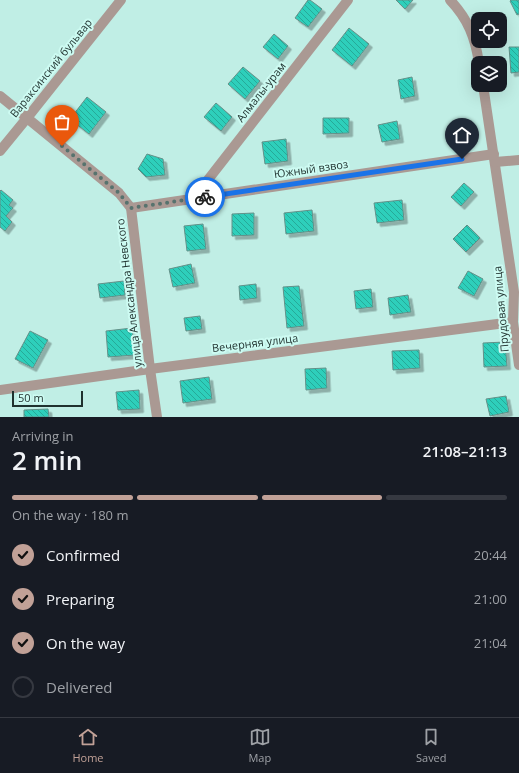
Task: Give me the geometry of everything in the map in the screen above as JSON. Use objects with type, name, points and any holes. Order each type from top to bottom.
[{"type":"street","name":"Вараксинский бульвар","points":[[0,151],[121,0]]},
{"type":"street","name":"Алмалы-урам","points":[[193,199],[348,0]]},
{"type":"street","points":[[450,0],[459,10],[470,28],[478,56]]},
{"type":"street","name":"Прудовая улица","points":[[484,92],[514,292],[513,322],[519,365]]},
{"type":"street","name":"улица Александра Невского","points":[[0,96],[119,193],[131,208],[150,369],[158,417]]},
{"type":"street","name":"Южный взвоз","points":[[131,208],[494,158],[519,160]]},
{"type":"street","name":"Вечерняя улица","points":[[0,390],[513,322]]},
{"type":"building","points":[[308,0],[322,9],[308,27],[295,18]]},
{"type":"building","points":[[396,0],[413,0],[405,9]]},
{"type":"building","points":[[519,0],[519,14],[517,15],[510,1]]},
{"type":"building","points":[[349,28],[369,44],[352,66],[332,50]]},
{"type":"building","points":[[274,34],[288,46],[278,59],[263,47]]},
{"type":"building","points":[[509,47],[519,47],[519,72],[511,73]]},
{"type":"building","points":[[243,67],[260,81],[245,99],[228,84]]},
{"type":"building","points":[[412,77],[415,96],[401,99],[398,80]]},
{"type":"building","points":[[87,97],[106,112],[89,134],[70,119]]},
{"type":"building","points":[[216,103],[232,117],[221,131],[204,117]]},
{"type":"building","points":[[323,118],[349,118],[349,133],[323,134]]},
{"type":"building","points":[[397,121],[400,139],[382,142],[378,125]]},
{"type":"building","points":[[286,139],[288,161],[265,164],[262,142]]},
{"type":"building","points":[[147,154],[163,159],[165,175],[146,177],[138,169]]},
{"type":"building","points":[[464,183],[474,192],[461,206],[451,197]]},
{"type":"building","points":[[1,190],[13,200],[9,205],[13,208],[6,216],[12,222],[5,231],[0,227]]},
{"type":"building","points":[[402,200],[404,220],[377,223],[374,203]]},
{"type":"building","points":[[312,210],[314,231],[286,234],[284,213]]},
{"type":"building","points":[[254,213],[254,235],[232,236],[232,214]]},
{"type":"building","points":[[203,224],[206,249],[187,251],[184,226]]},
{"type":"building","points":[[467,225],[480,238],[466,252],[453,239]]},
{"type":"building","points":[[191,264],[195,283],[173,287],[169,269]]},
{"type":"building","points":[[468,271],[483,279],[474,296],[458,288]]},
{"type":"building","points":[[124,281],[125,295],[100,298],[98,284]]},
{"type":"building","points":[[256,284],[257,298],[240,300],[239,286]]},
{"type":"building","points":[[299,286],[304,326],[287,328],[283,287]]},
{"type":"building","points":[[371,289],[373,307],[356,309],[354,291]]},
{"type":"building","points":[[408,295],[411,312],[390,315],[388,298]]},
{"type":"building","points":[[200,316],[202,329],[186,331],[184,318]]},
{"type":"building","points":[[132,328],[135,355],[108,357],[106,331]]},
{"type":"building","points":[[30,331],[48,340],[33,368],[15,359]]},
{"type":"building","points":[[505,342],[507,366],[484,367],[483,343]]},
{"type":"building","points":[[419,350],[420,368],[393,370],[392,351]]},
{"type":"building","points":[[326,368],[327,388],[306,390],[305,369]]},
{"type":"building","points":[[209,377],[212,399],[183,403],[180,381]]},
{"type":"building","points":[[139,390],[140,409],[118,410],[116,392]]},
{"type":"building","points":[[506,396],[509,412],[490,416],[486,399]]},
{"type":"building","points":[[48,409],[49,417],[24,417],[24,410]]},
{"type":"way so far","points":[[62,146],[119,193],[131,208],[205,197]]},
{"type":"route","points":[[205,197],[462,159]]}]
